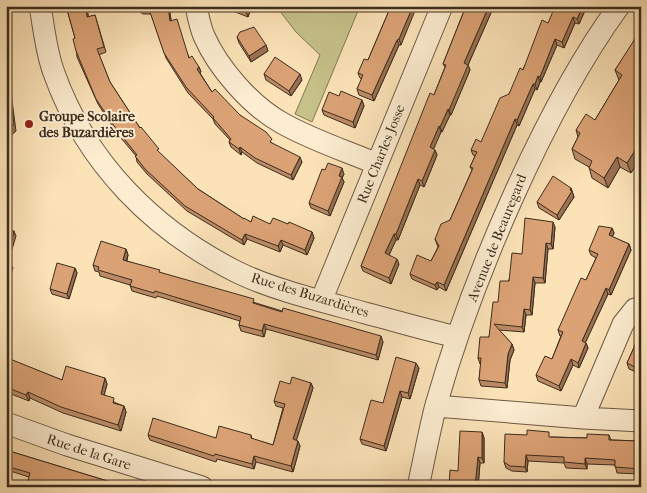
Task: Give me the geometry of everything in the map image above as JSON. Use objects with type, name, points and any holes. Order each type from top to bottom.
[{"type":"street","name":"Rue des Buzardières","points":[[40,6],[47,50],[53,72],[72,116],[99,159],[124,190],[162,225],[201,252],[241,274],[321,301],[457,337]]},
{"type":"street","name":"Rue Charles Josse","points":[[321,301],[442,6]]},
{"type":"street","name":"Avenue de Beauregard","points":[[418,487],[436,406],[457,337],[492,243],[530,159],[566,90],[605,25],[619,6]]},
{"type":"street","points":[[197,8],[203,34],[220,65],[258,106],[280,123],[298,132],[377,164]]},
{"type":"street","points":[[583,418],[622,324],[635,310]]},
{"type":"street","points":[[436,406],[641,421]]},
{"type":"street","name":"Rue de la Gare","points":[[6,423],[67,446],[202,487]]},
{"type":"shaded area","points":[[280,6],[360,6],[312,122],[295,114],[320,55],[296,32],[279,10]]},
{"type":"building","points":[[66,6],[86,6],[87,17],[95,15],[104,47],[97,49],[110,82],[140,128],[159,149],[157,150],[198,189],[244,219],[251,222],[253,216],[270,224],[273,218],[288,224],[289,222],[312,232],[305,250],[281,240],[278,246],[245,234],[242,240],[185,206],[145,169],[96,99],[76,51],[73,39],[75,38]]},
{"type":"building","points":[[138,6],[168,6],[170,21],[177,19],[189,58],[192,56],[199,67],[197,69],[212,92],[215,89],[240,115],[266,132],[272,139],[270,142],[300,157],[291,175],[255,158],[240,147],[239,149],[229,142],[231,139],[214,117],[186,87],[164,53],[149,9],[141,9]]},
{"type":"building","points":[[233,6],[248,6],[246,12]]},
{"type":"building","points":[[391,6],[413,6],[372,95],[357,89],[363,75],[358,73],[364,59],[368,60]]},
{"type":"building","points":[[466,6],[489,6],[464,63],[468,65],[449,110],[439,126],[430,147],[435,150],[422,181],[418,179],[396,234],[394,234],[385,253],[397,259],[389,278],[361,266],[430,93],[434,95],[446,65],[443,64]]},
{"type":"building","points":[[558,6],[583,6],[577,19],[573,17],[562,42],[555,39],[540,77],[538,76],[535,84],[533,84],[517,120],[515,119],[444,285],[437,282],[435,285],[410,274],[417,255],[431,261],[439,246],[435,239],[441,224],[450,220],[473,168],[470,167],[477,152],[471,150],[476,139],[481,142],[500,98],[509,94],[520,68],[523,70],[542,20],[548,23],[554,9],[556,10]]},
{"type":"building","points":[[254,27],[266,45],[249,56],[237,37],[240,32]]},
{"type":"building","points":[[640,31],[641,141],[627,163],[617,157],[604,178],[589,168],[592,161],[572,149],[580,133],[576,130],[586,114],[595,120],[622,75],[615,70]]},
{"type":"building","points":[[275,57],[300,74],[289,91],[264,74]]},
{"type":"building","points":[[6,67],[14,124],[6,131]]},
{"type":"building","points":[[341,91],[362,100],[353,122],[322,110],[329,92],[339,96]]},
{"type":"building","points":[[328,163],[342,168],[339,176],[342,177],[328,211],[309,203],[322,169],[325,170]]},
{"type":"building","points":[[553,176],[571,188],[570,190],[572,191],[557,215],[537,202]]},
{"type":"building","points":[[525,218],[553,222],[551,244],[546,243],[543,278],[533,277],[530,310],[524,309],[522,327],[494,324],[512,344],[508,354],[505,383],[479,380],[481,358],[478,358],[480,337],[489,337],[493,302],[498,302],[500,281],[509,281],[512,253],[522,254]]},
{"type":"building","points":[[599,226],[612,228],[609,235],[629,244],[609,290],[606,288],[582,341],[586,343],[578,363],[571,359],[559,386],[536,375],[545,356],[552,359],[563,332],[558,330],[581,278],[586,280],[598,254],[589,250]]},
{"type":"building","points":[[6,228],[14,231],[7,255],[10,256],[8,262],[11,263],[6,277]]},
{"type":"building","points":[[101,241],[126,249],[123,260],[254,299],[253,303],[282,312],[283,308],[381,336],[376,355],[264,324],[262,331],[239,325],[241,317],[155,291],[154,293],[130,286],[132,280],[98,270],[99,267],[93,265]]},
{"type":"building","points":[[57,263],[75,268],[67,294],[50,289]]},
{"type":"building","points":[[641,332],[641,370],[627,363]]},
{"type":"building","points":[[6,353],[12,354],[10,359],[62,380],[66,366],[105,378],[101,394],[114,398],[113,403],[124,406],[118,425],[61,407],[28,392],[26,395],[6,387]]},
{"type":"building","points":[[396,357],[416,363],[408,393],[400,391],[384,446],[360,439],[371,400],[383,403]]},
{"type":"building","points":[[292,377],[311,383],[293,439],[298,441],[291,466],[254,456],[252,464],[215,454],[214,456],[148,435],[153,418],[216,438],[219,426],[251,435],[251,438],[273,445],[285,404],[274,401],[280,381],[290,384]]},
{"type":"building","points":[[527,430],[549,432],[549,437],[587,438],[587,434],[609,435],[609,440],[641,441],[641,469],[615,467],[615,460],[585,458],[585,464],[564,462],[564,457],[526,455],[525,467],[510,466],[504,462],[505,434],[527,435]]},
{"type":"building","points":[[460,431],[482,432],[482,458],[478,457],[475,487],[449,487],[450,470],[458,471]]},
{"type":"building","points":[[6,450],[127,487],[38,487],[27,484],[30,473],[6,466]]},
{"type":"place","name":"Groupe Scolaire des Buzardières","points":[[29,124]]}]
